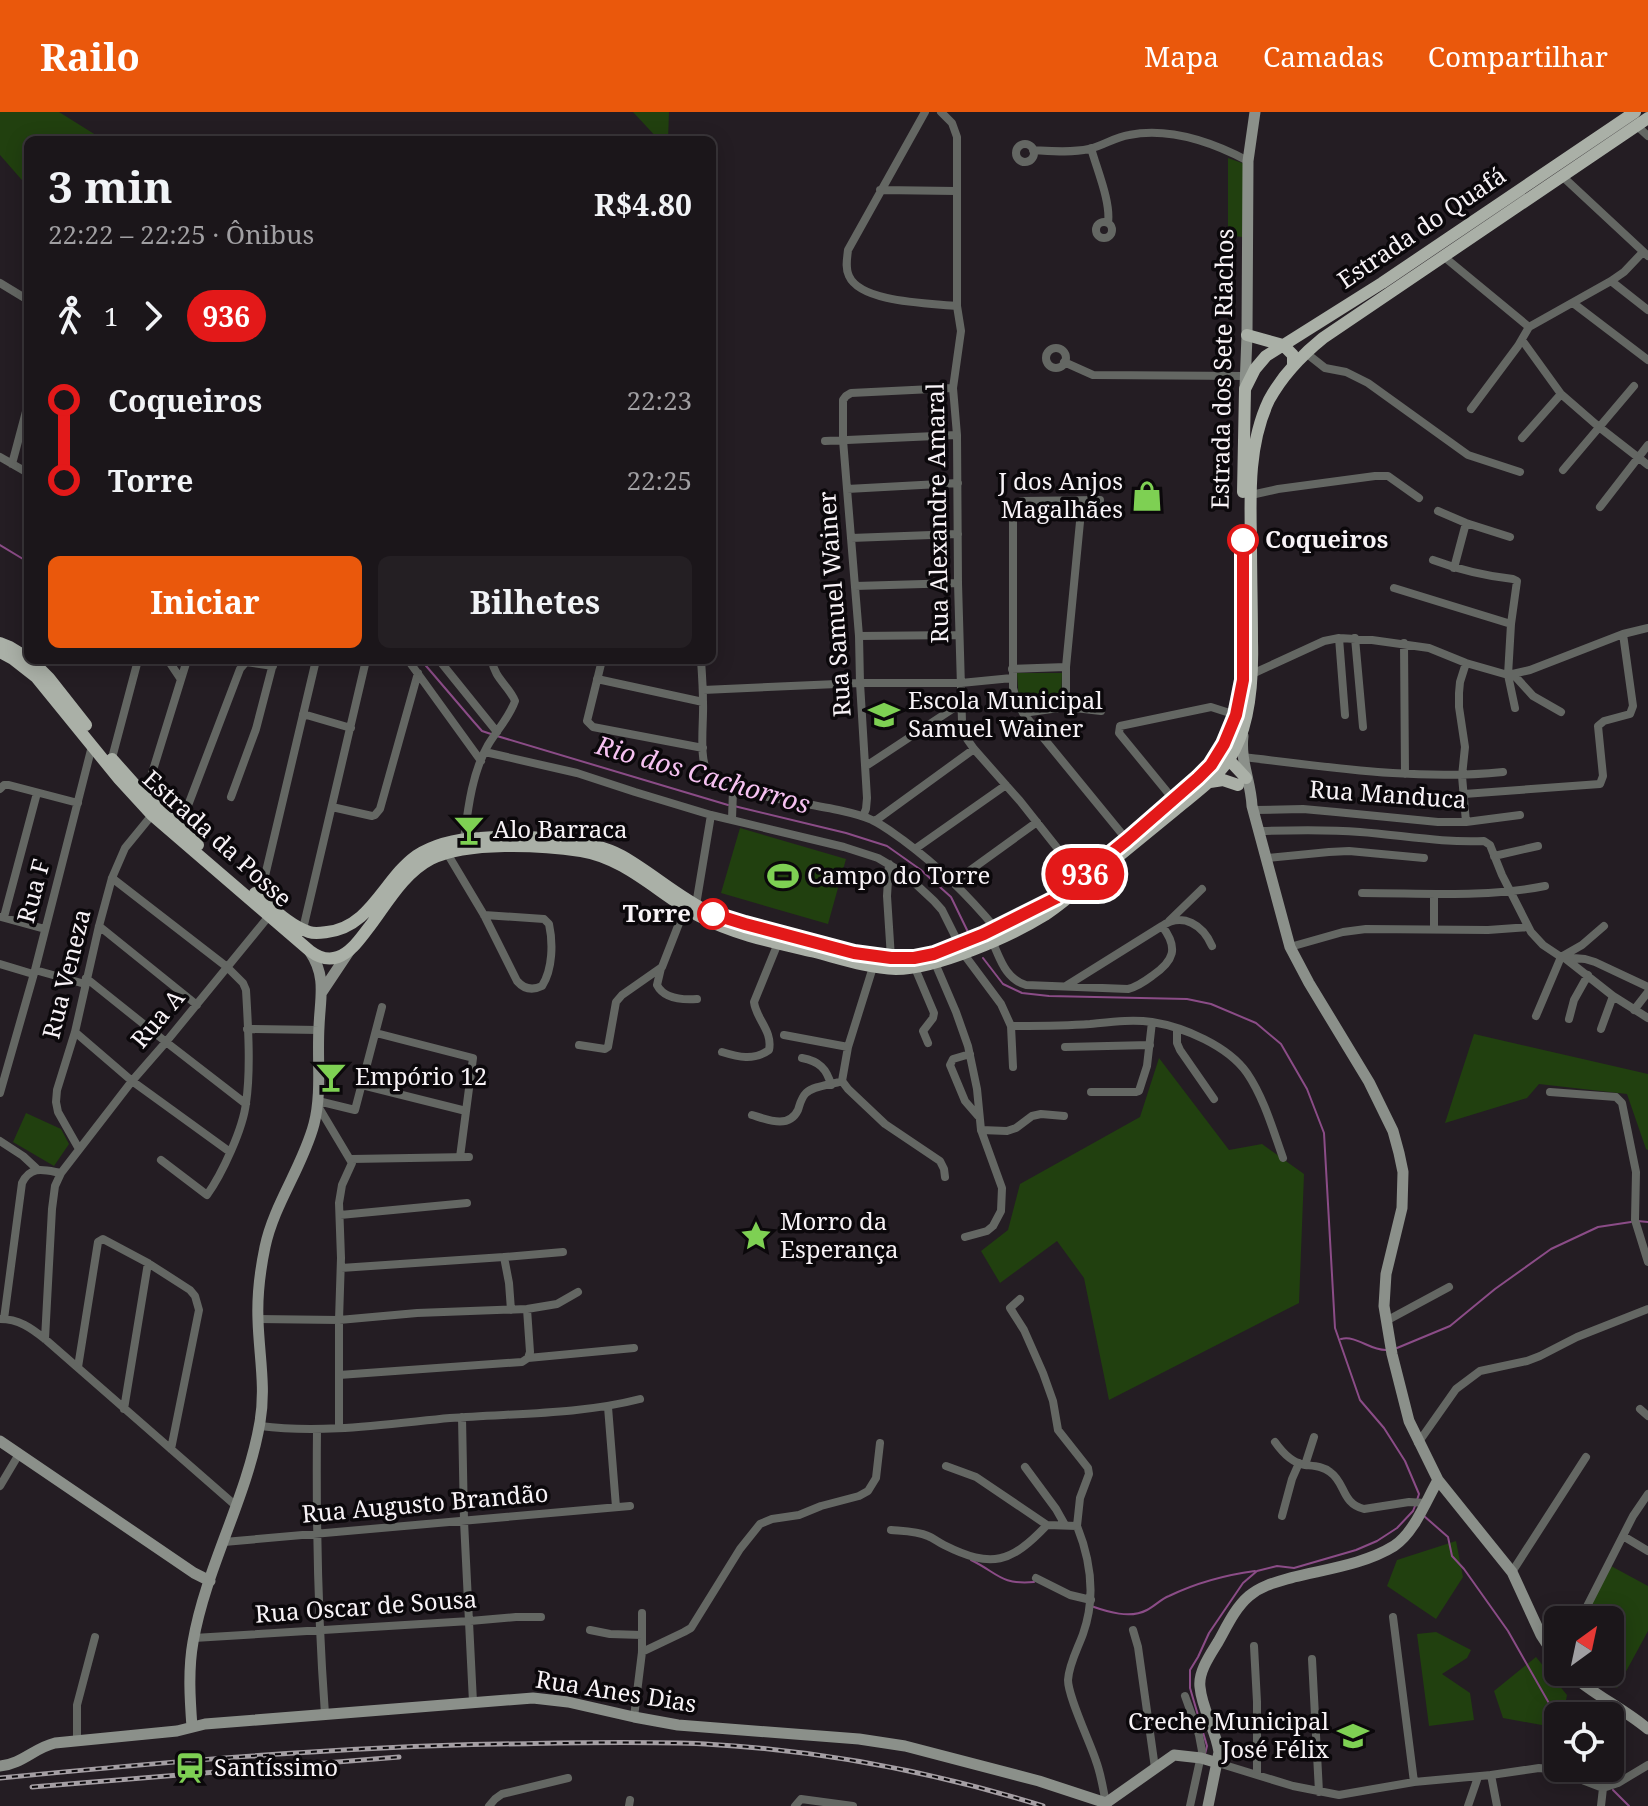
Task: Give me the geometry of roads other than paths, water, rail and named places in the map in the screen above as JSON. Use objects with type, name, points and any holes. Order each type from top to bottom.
[{"type":"main road","name":"Estrada do Quafá","points":[[1245,382],[1261,361],[1283,345],[1382,283],[1635,112]]},
{"type":"main road","name":"Estrada do Quafá","points":[[1293,366],[1323,338],[1648,118]]},
{"type":"main road","points":[[1247,335],[1283,345],[1293,355],[1293,366]]},
{"type":"main road","name":"Estrada dos Sete Riachos","points":[[1211,765],[1240,718],[1252,674],[1253,454],[1265,411],[1277,387],[1293,366]]},
{"type":"main road","name":"Estrada dos Sete Riachos","points":[[1240,718],[1243,680],[1245,382]]},
{"type":"main road","points":[[1244,403],[1253,411],[1265,411]]},
{"type":"main road","name":"Estrada da Posse","points":[[0,643],[24,652]]},
{"type":"main road","name":"Estrada da Posse","points":[[0,652],[36,677],[98,756],[152,815],[310,951]]},
{"type":"main road","name":"Estrada da Posse","points":[[37,664],[55,685],[98,756],[285,918],[316,933]]},
{"type":"main road","points":[[1210,782],[1242,781],[1239,768],[1228,761],[1211,765],[1127,840],[1044,905],[978,941],[935,963],[915,968],[873,967],[731,930],[690,907],[628,869],[598,855],[553,848],[474,847],[447,853],[413,872],[344,954],[321,958],[310,951],[316,933],[345,928],[364,915],[397,874],[415,857],[437,845],[464,839],[536,838],[589,843],[606,848],[623,857],[690,907],[745,924],[854,953],[891,958],[924,956],[978,941],[1040,918],[1059,906],[1210,782],[1228,761],[1237,743],[1240,718]]},
{"type":"main road","points":[[345,928],[352,947]]},
{"type":"street","points":[[925,112],[848,250],[848,274],[853,283],[877,297],[957,306]]},
{"type":"street","name":"Rua Alexandre Amaral","points":[[941,112],[952,123],[957,137],[957,306],[961,331],[953,388],[957,435],[960,704],[964,731],[974,749],[1081,878]]},
{"type":"street","name":"Estrada dos Sete Riachos","points":[[1245,382],[1248,161],[1255,112]]},
{"type":"street","points":[[1637,126],[1648,136]]},
{"type":"street","points":[[1033,150],[1069,151],[1091,148],[1129,135],[1178,134],[1248,161]]},
{"type":"street","points":[[1091,148],[1109,215],[1108,223]]},
{"type":"street","points":[[1471,409],[1529,327],[1611,281],[1645,254],[1562,176]]},
{"type":"street","points":[[880,190],[956,191]]},
{"type":"street","points":[[1443,256],[1529,327]]},
{"type":"street","points":[[1611,281],[1648,310]]},
{"type":"street","points":[[0,283],[24,298]]},
{"type":"street","points":[[1573,303],[1648,360]]},
{"type":"street","points":[[1522,340],[1561,394],[1648,465]]},
{"type":"street","points":[[1306,353],[1325,368],[1346,372],[1368,383],[1468,455],[1520,472]]},
{"type":"street","points":[[1064,362],[1093,375],[1245,382]]},
{"type":"street","points":[[1563,470],[1634,386]]},
{"type":"street","name":"Rua Samuel Wainer","points":[[863,816],[867,798],[866,766],[843,440],[843,400],[851,393],[953,388]]},
{"type":"street","points":[[1522,438],[1561,394]]},
{"type":"street","points":[[12,464],[24,419]]},
{"type":"street","points":[[825,441],[957,435]]},
{"type":"street","points":[[1600,507],[1648,445]]},
{"type":"street","points":[[0,457],[24,471]]},
{"type":"street","points":[[1251,495],[1388,476],[1419,498]]},
{"type":"street","points":[[847,489],[958,483]]},
{"type":"street","points":[[1100,500],[1021,501],[1013,510],[1012,674],[1016,699],[1023,713],[1127,840]]},
{"type":"street","points":[[1066,707],[1066,667],[1082,501]]},
{"type":"street","points":[[1438,511],[1510,537]]},
{"type":"street","points":[[1454,568],[1466,523]]},
{"type":"street","points":[[851,538],[958,534]]},
{"type":"street","points":[[1433,560],[1483,576],[1513,579],[1518,583],[1511,624],[1510,675],[1515,708]]},
{"type":"street","points":[[855,586],[958,583]]},
{"type":"street","points":[[1394,588],[1511,624]]},
{"type":"street","points":[[1510,675],[1648,628]]},
{"type":"street","points":[[1464,794],[1600,784],[1603,776],[1598,726],[1604,721],[1630,714],[1633,706],[1623,634]]},
{"type":"street","points":[[859,636],[959,635]]},
{"type":"street","points":[[1339,638],[1345,715]]},
{"type":"street","points":[[1252,674],[1324,641],[1355,638],[1404,643],[1429,648],[1466,663],[1510,675],[1533,696],[1561,712]]},
{"type":"street","points":[[1355,638],[1363,727]]},
{"type":"street","points":[[1404,643],[1405,774]]},
{"type":"street","points":[[1466,663],[1459,693],[1465,747],[1462,776],[1466,822]]},
{"type":"street","name":"Rua F","points":[[0,1093],[78,803],[136,664]]},
{"type":"street","points":[[171,664],[180,678]]},
{"type":"street","points":[[145,796],[185,664]]},
{"type":"street","points":[[179,829],[243,664]]},
{"type":"street","points":[[231,797],[256,729],[274,664]]},
{"type":"street","points":[[260,897],[315,664]]},
{"type":"street","points":[[303,929],[365,664]]},
{"type":"street","points":[[411,664],[483,757],[577,773],[711,815],[732,815],[878,858],[913,881],[1019,983],[1121,989],[1135,987],[1163,968],[1172,956],[1165,924]]},
{"type":"street","points":[[442,664],[494,737]]},
{"type":"street","points":[[450,673],[452,664]]},
{"type":"street","points":[[464,839],[470,801],[483,757],[515,701],[496,676],[493,664]]},
{"type":"street","points":[[601,664],[587,721],[597,729],[703,748]]},
{"type":"street","points":[[701,664],[705,769],[713,780],[733,792],[828,807],[875,821],[932,861],[954,882],[1011,1026],[1013,1067]]},
{"type":"street","points":[[703,690],[860,683],[961,683],[1066,667]]},
{"type":"street","points":[[332,807],[372,816],[381,807],[418,673]]},
{"type":"street","points":[[597,679],[703,702]]},
{"type":"street","points":[[866,766],[960,704]]},
{"type":"street","points":[[1023,713],[1066,707],[1101,711]]},
{"type":"street","points":[[1173,799],[1119,733],[1120,726],[1211,707],[1240,718],[1242,781],[1252,796],[1290,947],[1369,1082],[1393,1131],[1399,1153],[1403,1172],[1402,1208],[1386,1274],[1384,1306],[1403,1406],[1438,1480],[1512,1572],[1544,1640]]},
{"type":"street","points":[[303,714],[351,728]]},
{"type":"street","points":[[1224,744],[1228,761]]},
{"type":"street","points":[[875,821],[974,749]]},
{"type":"street","points":[[1243,757],[1405,774],[1462,776],[1503,772]]},
{"type":"street","points":[[915,849],[1006,785]]},
{"type":"street","points":[[4,787],[78,803]]},
{"type":"street","points":[[732,815],[733,792]]},
{"type":"street","points":[[37,793],[2,917],[45,929]]},
{"type":"street","name":"Rua Manduca","points":[[1253,808],[1303,809],[1438,822],[1520,815]]},
{"type":"street","name":"Rua Veneza","points":[[79,1149],[62,1120],[56,1102],[57,1090],[75,1032],[112,878],[125,848],[152,815]]},
{"type":"street","points":[[697,999],[684,1000],[661,992],[657,985],[662,967],[690,907],[711,815]]},
{"type":"street","points":[[954,882],[1037,822]]},
{"type":"street","points":[[1260,831],[1336,830],[1437,841],[1484,841],[1490,845],[1528,927],[1543,945],[1648,1018]]},
{"type":"street","points":[[1494,856],[1538,846]]},
{"type":"street","points":[[1267,858],[1349,851],[1424,858]]},
{"type":"street","points":[[447,853],[484,915],[517,981],[531,989],[542,986],[550,961],[551,927],[544,919],[484,915]]},
{"type":"street","points":[[889,864],[887,896],[891,958]]},
{"type":"street","points":[[112,878],[227,967],[246,990],[246,1104],[239,1129],[214,1186],[207,1195],[161,1160]]},
{"type":"street","points":[[1362,893],[1485,894],[1545,886]]},
{"type":"street","points":[[1066,986],[1165,924],[1202,889]]},
{"type":"street","points":[[1434,894],[1434,929]]},
{"type":"street","name":"Rua A","points":[[61,1173],[132,1081],[269,916]]},
{"type":"street","points":[[1165,924],[1183,920],[1191,922],[1205,933],[1212,946]]},
{"type":"street","points":[[99,926],[197,1005]]},
{"type":"street","points":[[1536,1016],[1564,958],[1604,926]]},
{"type":"street","points":[[1290,947],[1343,932],[1528,927]]},
{"type":"street","points":[[722,1052],[750,1057],[769,1050],[767,1031],[754,1002],[778,943]]},
{"type":"street","points":[[322,993],[352,947]]},
{"type":"street","points":[[192,1727],[190,1672],[194,1638],[210,1581],[252,1460],[260,1426],[263,1389],[258,1319],[266,1243],[285,1190],[308,1141],[318,1104],[322,978],[310,951]]},
{"type":"street","points":[[1564,958],[1595,962],[1648,989],[1634,1010]]},
{"type":"street","points":[[935,963],[970,1054],[981,1130],[1002,1188],[1001,1211],[993,1226],[987,1231],[965,1237]]},
{"type":"street","points":[[0,964],[86,981],[246,1104]]},
{"type":"street","points":[[579,1045],[608,1047],[618,998],[662,967]]},
{"type":"street","points":[[873,967],[848,1047],[842,1081],[885,1124],[940,1161],[945,1177]]},
{"type":"street","points":[[915,968],[934,1013],[923,1031],[928,1043]]},
{"type":"street","points":[[1569,1019],[1574,1000],[1588,975]]},
{"type":"street","points":[[1601,1029],[1613,996]]},
{"type":"street","points":[[318,1104],[355,1110],[382,1007]]},
{"type":"street","points":[[1011,1026],[1152,1022],[1213,1043],[1237,1061],[1257,1090],[1283,1158]]},
{"type":"street","points":[[1091,1092],[1139,1091],[1147,1066],[1152,1022]]},
{"type":"street","points":[[247,1029],[319,1030]]},
{"type":"street","points":[[1177,1029],[1180,1050],[1214,1099]]},
{"type":"street","points":[[75,1032],[132,1081],[230,1152]]},
{"type":"street","points":[[351,1159],[464,1157],[473,1058],[376,1033]]},
{"type":"street","points":[[784,1035],[848,1047]]},
{"type":"street","points":[[1065,1047],[1150,1045]]},
{"type":"street","points":[[970,1054],[953,1059],[950,1065],[965,1101],[978,1117]]},
{"type":"street","points":[[802,1058],[821,1066],[831,1085]]},
{"type":"street","points":[[752,1115],[778,1122],[789,1120],[809,1091],[842,1081]]},
{"type":"street","points":[[362,1085],[466,1111]]},
{"type":"street","points":[[1550,1092],[1620,1099],[1636,1172],[1635,1220],[1648,1262]]},
{"type":"street","points":[[318,1104],[351,1159],[339,1193],[339,1428]]},
{"type":"street","points":[[981,1130],[1007,1131],[1041,1114],[1064,1116]]},
{"type":"street","points":[[0,1141],[37,1169],[61,1173],[55,1186],[52,1209],[45,1339]]},
{"type":"street","points":[[37,1169],[29,1173],[22,1183],[2,1319],[25,1325],[45,1339],[235,1505]]},
{"type":"street","points":[[340,1215],[467,1203]]},
{"type":"street","points":[[78,1367],[98,1242],[103,1239],[190,1290],[199,1310],[171,1449]]},
{"type":"street","points":[[0,1242],[11,1251]]},
{"type":"street","points":[[341,1268],[563,1252]]},
{"type":"street","points":[[504,1257],[511,1310]]},
{"type":"street","points":[[124,1409],[148,1263]]},
{"type":"street","points":[[1386,1321],[1449,1287]]},
{"type":"street","points":[[258,1319],[339,1320],[417,1313],[527,1309],[557,1304],[578,1292]]},
{"type":"street","points":[[1020,1299],[1010,1308],[1024,1330],[1043,1373],[1053,1401],[1058,1430],[1088,1468],[1077,1526],[1088,1563],[1091,1605],[1070,1667],[1069,1687],[1100,1771],[1108,1804],[1174,1755],[1209,1760],[1293,1786],[1339,1795],[1414,1782],[1478,1777],[1531,1768],[1547,1768],[1605,1788],[1648,1765]]},
{"type":"street","points":[[527,1309],[531,1345],[528,1358]]},
{"type":"street","points":[[1418,1443],[1456,1389],[1480,1371],[1527,1361],[1648,1309]]},
{"type":"street","points":[[339,1375],[522,1362],[528,1358],[634,1348]]},
{"type":"street","points":[[260,1426],[317,1429],[383,1426],[608,1407],[640,1399]]},
{"type":"street","points":[[608,1407],[616,1507]]},
{"type":"street","points":[[1640,1409],[1648,1416]]},
{"type":"street","points":[[462,1417],[473,1702]]},
{"type":"street","points":[[317,1429],[316,1534],[325,1714]]},
{"type":"street","points":[[1282,1516],[1292,1479],[1314,1437]]},
{"type":"street","points":[[0,1441],[210,1581]]},
{"type":"street","points":[[1275,1442],[1281,1450],[1302,1464],[1331,1472],[1348,1499],[1358,1508],[1409,1502],[1422,1506]]},
{"type":"street","points":[[642,1652],[691,1628],[745,1542],[760,1524],[799,1515],[868,1491],[876,1478],[880,1443]]},
{"type":"street","points":[[0,1486],[19,1454]]},
{"type":"street","points":[[1512,1572],[1586,1457]]},
{"type":"street","points":[[946,1466],[976,1477],[1047,1525],[1077,1526]]},
{"type":"street","points":[[1025,1467],[1065,1525]]},
{"type":"street","points":[[1190,1806],[1218,1744],[1199,1687],[1200,1681],[1208,1659],[1242,1602],[1270,1583],[1377,1555],[1395,1545],[1404,1538],[1438,1480]]},
{"type":"street","points":[[1587,1606],[1633,1516],[1648,1494]]},
{"type":"street","name":"Rua Augusto Brandão","points":[[224,1542],[630,1506]]},
{"type":"street","points":[[891,1530],[927,1535],[982,1560],[1013,1555],[1047,1525]]},
{"type":"street","points":[[1623,1536],[1648,1551]]},
{"type":"street","points":[[1036,1578],[1091,1605]]},
{"type":"street","points":[[634,1717],[642,1652],[642,1613]]},
{"type":"street","name":"Rua Oscar de Sousa","points":[[194,1638],[541,1617]]},
{"type":"street","points":[[1393,1617],[1414,1782]]},
{"type":"street","points":[[590,1630],[642,1635]]},
{"type":"street","points":[[1133,1630],[1155,1768]]},
{"type":"street","points":[[77,1742],[77,1705],[95,1637]]},
{"type":"street","points":[[1254,1646],[1257,1774]]},
{"type":"street","points":[[1312,1659],[1319,1792]]},
{"type":"street","points":[[1588,1686],[1647,1727]]},
{"type":"street","points":[[1185,1696],[1209,1760],[1208,1806]]},
{"type":"street","name":"Rua Anes Dias","points":[[0,1766],[23,1760],[39,1747],[55,1743],[177,1731],[205,1724],[533,1698],[678,1725],[896,1744],[1026,1777],[1108,1804]]},
{"type":"street","points":[[1491,1775],[1497,1806]]},
{"type":"street","points":[[1468,1806],[1478,1777]]},
{"type":"street","points":[[489,1806],[502,1794],[568,1778]]},
{"type":"street","points":[[1601,1806],[1605,1788]]},
{"type":"street","points":[[1339,1795],[1341,1806]]},
{"type":"street","points":[[795,1806],[801,1799],[853,1806]]},
{"type":"waterway","name":"Rio dos Cachorros","points":[[0,545],[24,560]]},
{"type":"waterway","name":"Rio dos Cachorros","points":[[424,664],[482,731],[491,734]]},
{"type":"waterway","name":"Rio dos Cachorros","points":[[497,736],[728,805]]},
{"type":"waterway","name":"Rio dos Cachorros","points":[[734,806],[887,846],[921,870],[951,897],[968,932]]},
{"type":"waterway","name":"Rio dos Cachorros","points":[[983,958],[1003,984],[1022,993],[1187,999],[1211,1004],[1256,1023],[1281,1044],[1307,1089],[1324,1133],[1335,1328],[1360,1400],[1384,1428],[1405,1461],[1419,1494],[1417,1500]]},
{"type":"waterway","points":[[1637,1221],[1648,1222]]},
{"type":"waterway","points":[[1397,1348],[1450,1326],[1551,1249],[1598,1227],[1631,1222]]},
{"type":"waterway","points":[[1341,1339],[1353,1339],[1387,1350]]},
{"type":"waterway","name":"Rio dos Cachorros","points":[[1205,1754],[1207,1746],[1190,1688],[1190,1670],[1209,1633],[1243,1583],[1257,1571],[1277,1566],[1294,1568],[1377,1541],[1397,1528],[1415,1506]]},
{"type":"waterway","points":[[1424,1516],[1448,1537],[1452,1556],[1508,1631],[1548,1702]]},
{"type":"waterway","points":[[971,1560],[1006,1580],[1034,1582]]},
{"type":"waterway","points":[[1091,1606],[1119,1614],[1140,1613],[1190,1587],[1255,1571]]},
{"type":"waterway","points":[[1613,1790],[1629,1806]]},
{"type":"railway","points":[[0,1778],[375,1748],[679,1743],[791,1751],[876,1764],[1043,1806]]},
{"type":"railway","points":[[32,1787],[399,1757]]},
{"type":"place","name":"J dos Anjos Magalhães","points":[[1147,496]]},
{"type":"place","name":"Coqueiros","points":[[1243,540]]},
{"type":"place","name":"Escola Municipal Samuel Wainer","points":[[884,715]]},
{"type":"place","name":"Alo Barraca","points":[[469,830]]},
{"type":"place","name":"Campo do Torre","points":[[783,876]]},
{"type":"place","name":"Torre","points":[[713,914]]},
{"type":"place","name":"Empório 12","points":[[331,1077]]},
{"type":"place","name":"Morro da Esperança","points":[[756,1236]]},
{"type":"place","name":"Creche Municipal José Félix","points":[[1353,1736]]},
{"type":"place","name":"Santíssimo","points":[[190,1768]]}]
